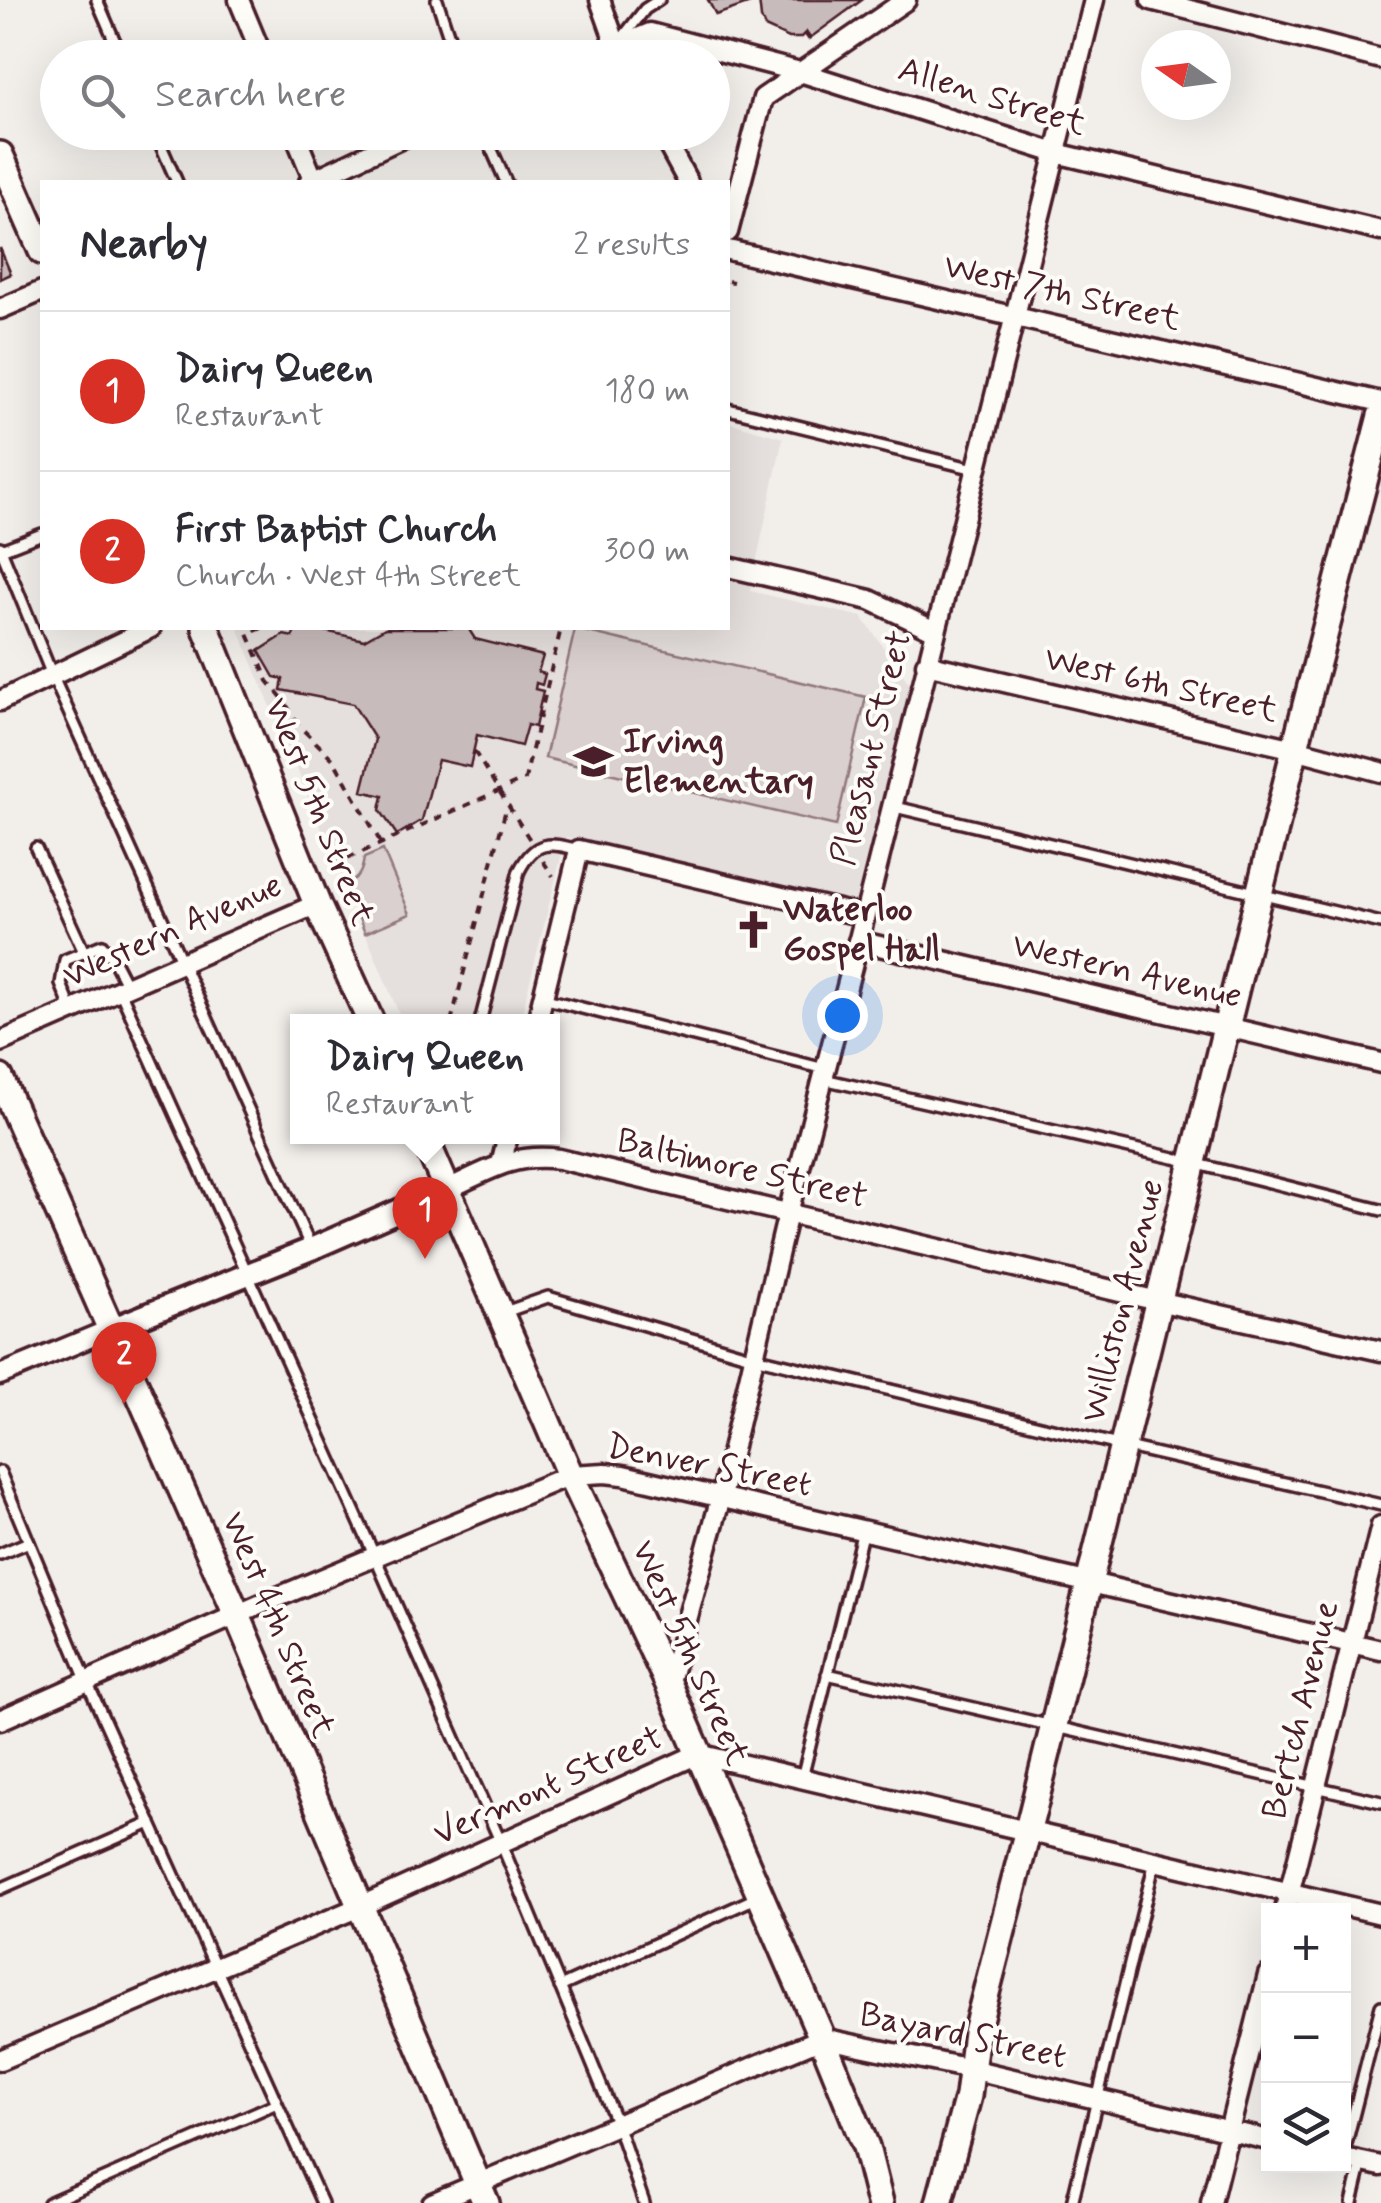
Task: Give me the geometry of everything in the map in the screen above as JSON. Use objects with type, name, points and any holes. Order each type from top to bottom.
[{"type":"main road","points":[[0,155],[40,246]]},
{"type":"main road","name":"Williston Avenue","points":[[939,2203],[968,2096],[976,2032],[1381,416]]},
{"type":"main road","name":"West 5th Street","points":[[207,630],[316,904],[367,1014]]},
{"type":"main road","name":"West 4th Street","points":[[0,1078],[237,1615],[482,2193]]},
{"type":"main road","name":"West 5th Street","points":[[428,1144],[570,1476],[669,1685],[822,2038],[866,2147],[880,2203]]},
{"type":"street","points":[[239,0],[256,40]]},
{"type":"street","points":[[600,0],[614,40]]},
{"type":"street","points":[[730,224],[762,98],[905,0]]},
{"type":"street","name":"Pleasant Street","points":[[669,1685],[721,1497],[788,1213],[1094,0]]},
{"type":"street","points":[[1151,0],[1381,59]]},
{"type":"street","name":"Allen Street","points":[[638,40],[650,33],[677,40]]},
{"type":"street","name":"Allen Street","points":[[730,54],[1056,153],[1381,231]]},
{"type":"street","points":[[300,150],[310,180]]},
{"type":"street","points":[[339,177],[385,150]]},
{"type":"street","points":[[671,150],[687,180]]},
{"type":"street","name":"West 7th Street","points":[[730,250],[1381,402]]},
{"type":"street","points":[[0,309],[40,292]]},
{"type":"street","points":[[730,567],[870,600],[934,631]]},
{"type":"street","points":[[0,700],[147,630]]},
{"type":"street","name":"West 6th Street","points":[[926,664],[1381,772]]},
{"type":"street","points":[[538,1014],[579,850],[864,916]]},
{"type":"street","name":"Western Avenue","points":[[0,1042],[316,904]]},
{"type":"street","name":"Western Avenue","points":[[858,941],[1381,1063]]},
{"type":"street","points":[[501,1164],[506,1144]]},
{"type":"street","name":"Baltimore Street","points":[[0,1375],[312,1249],[523,1157],[560,1159],[1381,1351]]},
{"type":"street","name":"Denver Street","points":[[0,1720],[237,1615],[570,1476],[605,1473],[1381,1650]]},
{"type":"street","name":"Bertch Avenue","points":[[1287,1901],[1381,1526]]},
{"type":"street","name":"Vermont Street","points":[[0,2060],[359,1907],[698,1754],[1155,1860],[1287,1901],[1381,1914]]},
{"type":"street","points":[[1211,2203],[1264,1993]]},
{"type":"street","name":"Bayard Street","points":[[432,2203],[482,2193],[617,2124],[822,2038],[1261,2138]]},
{"type":"lane","points":[[98,0],[115,40]]},
{"type":"lane","points":[[437,0],[450,40]]},
{"type":"lane","points":[[626,40],[646,9],[659,0]]},
{"type":"lane","points":[[163,150],[176,180]]},
{"type":"lane","points":[[492,150],[505,180]]},
{"type":"lane","points":[[730,409],[976,469]]},
{"type":"lane","points":[[40,535],[1,548],[52,676],[312,1249]]},
{"type":"lane","points":[[892,806],[1381,923]]},
{"type":"lane","points":[[482,1014],[527,856],[546,844],[579,850]]},
{"type":"lane","points":[[36,848],[84,952]]},
{"type":"lane","points":[[72,1012],[62,984],[65,960],[102,945],[114,961],[247,1274],[500,1843],[617,2124],[644,2203]]},
{"type":"lane","points":[[542,998],[824,1074],[1381,1210]]},
{"type":"lane","points":[[501,1313],[548,1297],[754,1357],[1381,1505]]},
{"type":"lane","points":[[0,1472],[87,1682],[322,2203]]},
{"type":"lane","points":[[802,1778],[862,1530]]},
{"type":"lane","points":[[0,1554],[29,1542]]},
{"type":"lane","points":[[828,1674],[1381,1802]]},
{"type":"lane","points":[[0,1889],[151,1822]]},
{"type":"lane","points":[[1072,2203],[1155,1860]]},
{"type":"lane","points":[[560,1986],[760,1896]]},
{"type":"lane","points":[[1352,2203],[1381,2006]]},
{"type":"lane","points":[[48,2203],[277,2103]]},
{"type":"path","points":[[257,630],[248,634],[268,681],[298,726],[333,759],[382,844]]},
{"type":"path","points":[[333,865],[526,779],[560,630]]},
{"type":"path","points":[[474,751],[553,876]]},
{"type":"path","points":[[453,1014],[507,804]]},
{"type":"shaded area","name":"Irving Elementary","points":[[730,423],[783,438],[750,591],[862,617],[911,686],[855,901],[566,837],[522,1014],[399,1014],[239,630],[730,630]]},
{"type":"shaded area","points":[[575,630],[866,697],[836,826],[545,758]]},
{"type":"shaded area","points":[[383,850],[410,914],[365,933],[345,884],[359,874],[364,858]]},
{"type":"building","points":[[708,0],[759,0],[716,15]]},
{"type":"building","points":[[759,0],[862,0],[810,38],[806,32],[800,38],[789,38],[765,27]]},
{"type":"building","points":[[0,248],[11,274],[0,279]]},
{"type":"building","name":"Irving Elementary","points":[[295,630],[321,630],[364,640],[382,630],[469,630],[475,639],[543,656],[538,672],[545,674],[542,685],[536,683],[535,689],[543,691],[535,727],[527,725],[521,746],[477,735],[470,767],[438,760],[422,820],[397,835],[380,810],[383,796],[362,791],[375,739],[353,704],[281,690],[283,679],[274,677],[259,651],[284,635],[293,637]]},
{"type":"place","name":"Irving Elementary","points":[[593,762]]},
{"type":"place","name":"Waterloo Gospel Hall","points":[[753,930]]},
{"type":"place","name":"Dairy Queen","points":[[425,1259]]},
{"type":"place","name":"First Baptist Church","points":[[124,1404]]}]
